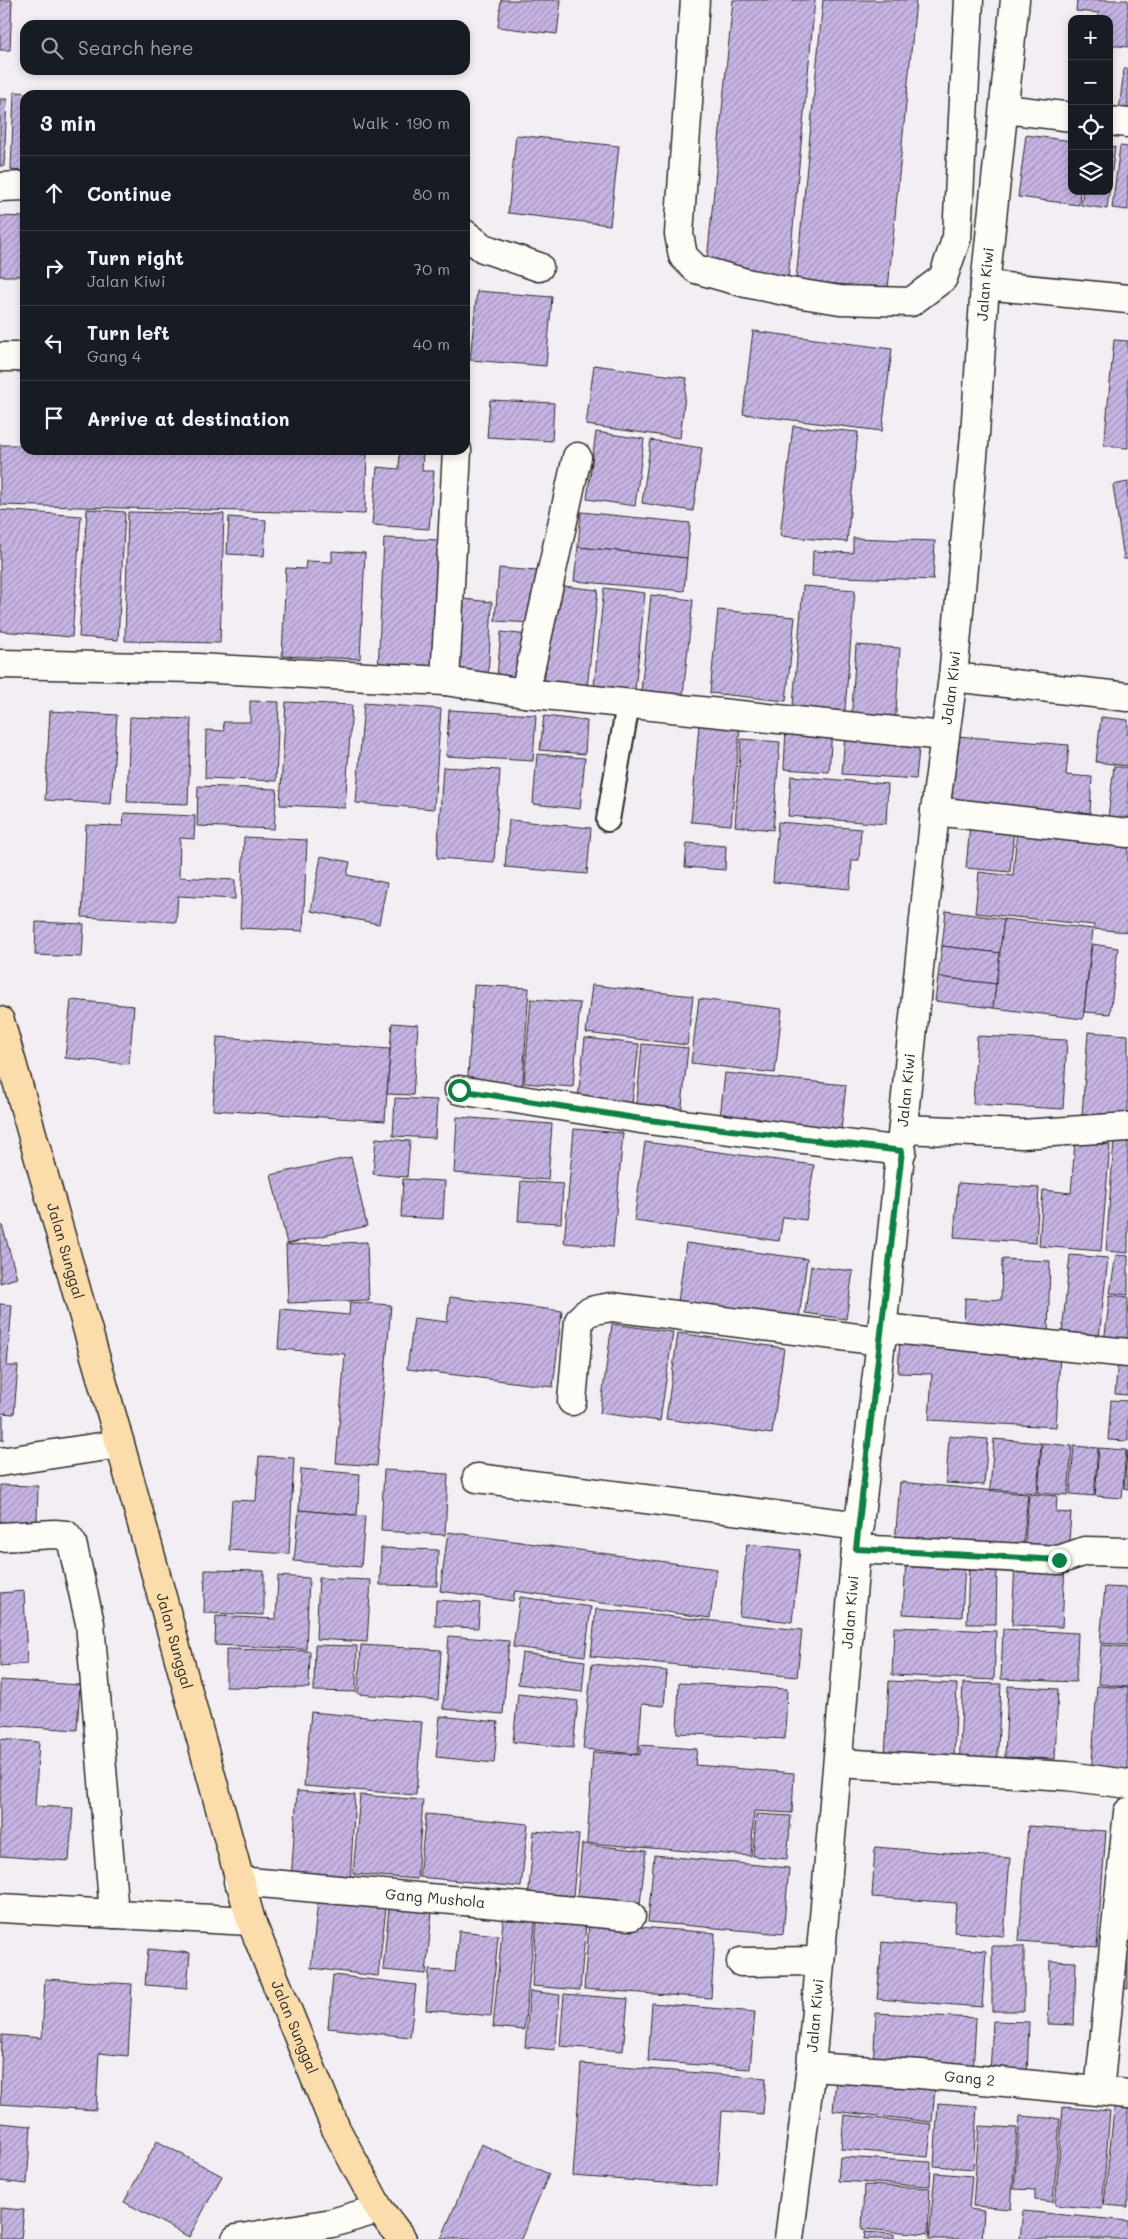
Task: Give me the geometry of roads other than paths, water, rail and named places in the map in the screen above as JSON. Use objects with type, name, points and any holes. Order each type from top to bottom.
[{"type":"main road","name":"Jalan Sunggal","points":[[0,1021],[7,1066],[120,1444],[238,1881],[251,1921],[336,2129],[379,2209],[402,2239]]},
{"type":"street","points":[[695,0],[679,234],[683,256],[696,269],[755,285],[840,300],[911,302],[943,278],[957,237],[970,0]]},
{"type":"street","name":"Jalan Kiwi","points":[[789,2239],[811,2067],[858,1538],[903,1140],[935,812],[952,677],[975,434],[985,285],[1015,0]]},
{"type":"street","points":[[1004,109],[1068,117]]},
{"type":"street","points":[[1113,122],[1128,124]]},
{"type":"street","points":[[0,187],[20,186]]},
{"type":"street","points":[[470,238],[482,248],[539,267]]},
{"type":"street","points":[[985,285],[1128,299]]},
{"type":"street","points":[[0,357],[20,357]]},
{"type":"street","points":[[445,681],[456,455]]},
{"type":"street","points":[[525,692],[577,457]]},
{"type":"street","points":[[0,664],[197,668],[445,681],[628,704],[944,736]]},
{"type":"street","points":[[952,677],[1128,698]]},
{"type":"street","points":[[935,812],[1128,833]]},
{"type":"street","points":[[459,1090],[641,1119],[903,1140],[1128,1128]]},
{"type":"street","points":[[572,1400],[579,1321],[586,1313],[612,1307],[882,1334],[1128,1353]]},
{"type":"street","points":[[0,1462],[120,1444]]},
{"type":"street","points":[[477,1478],[858,1538],[1059,1560],[1085,1551],[1128,1552]]},
{"type":"street","points":[[0,1537],[55,1534],[66,1535],[72,1543],[90,1623],[114,1914]]},
{"type":"street","points":[[838,1762],[1067,1776],[1128,1784]]},
{"type":"street","points":[[1099,2091],[1128,1812]]},
{"type":"street","name":"Gang Mushola","points":[[238,1881],[631,1916]]},
{"type":"street","points":[[0,1908],[251,1921]]},
{"type":"street","points":[[741,1962],[819,1962]]},
{"type":"street","name":"Gang 2","points":[[811,2067],[920,2074],[1128,2094]]},
{"type":"street","points":[[236,2239],[332,2223],[379,2209]]},
{"type":"lane","points":[[608,820],[628,704]]}]
